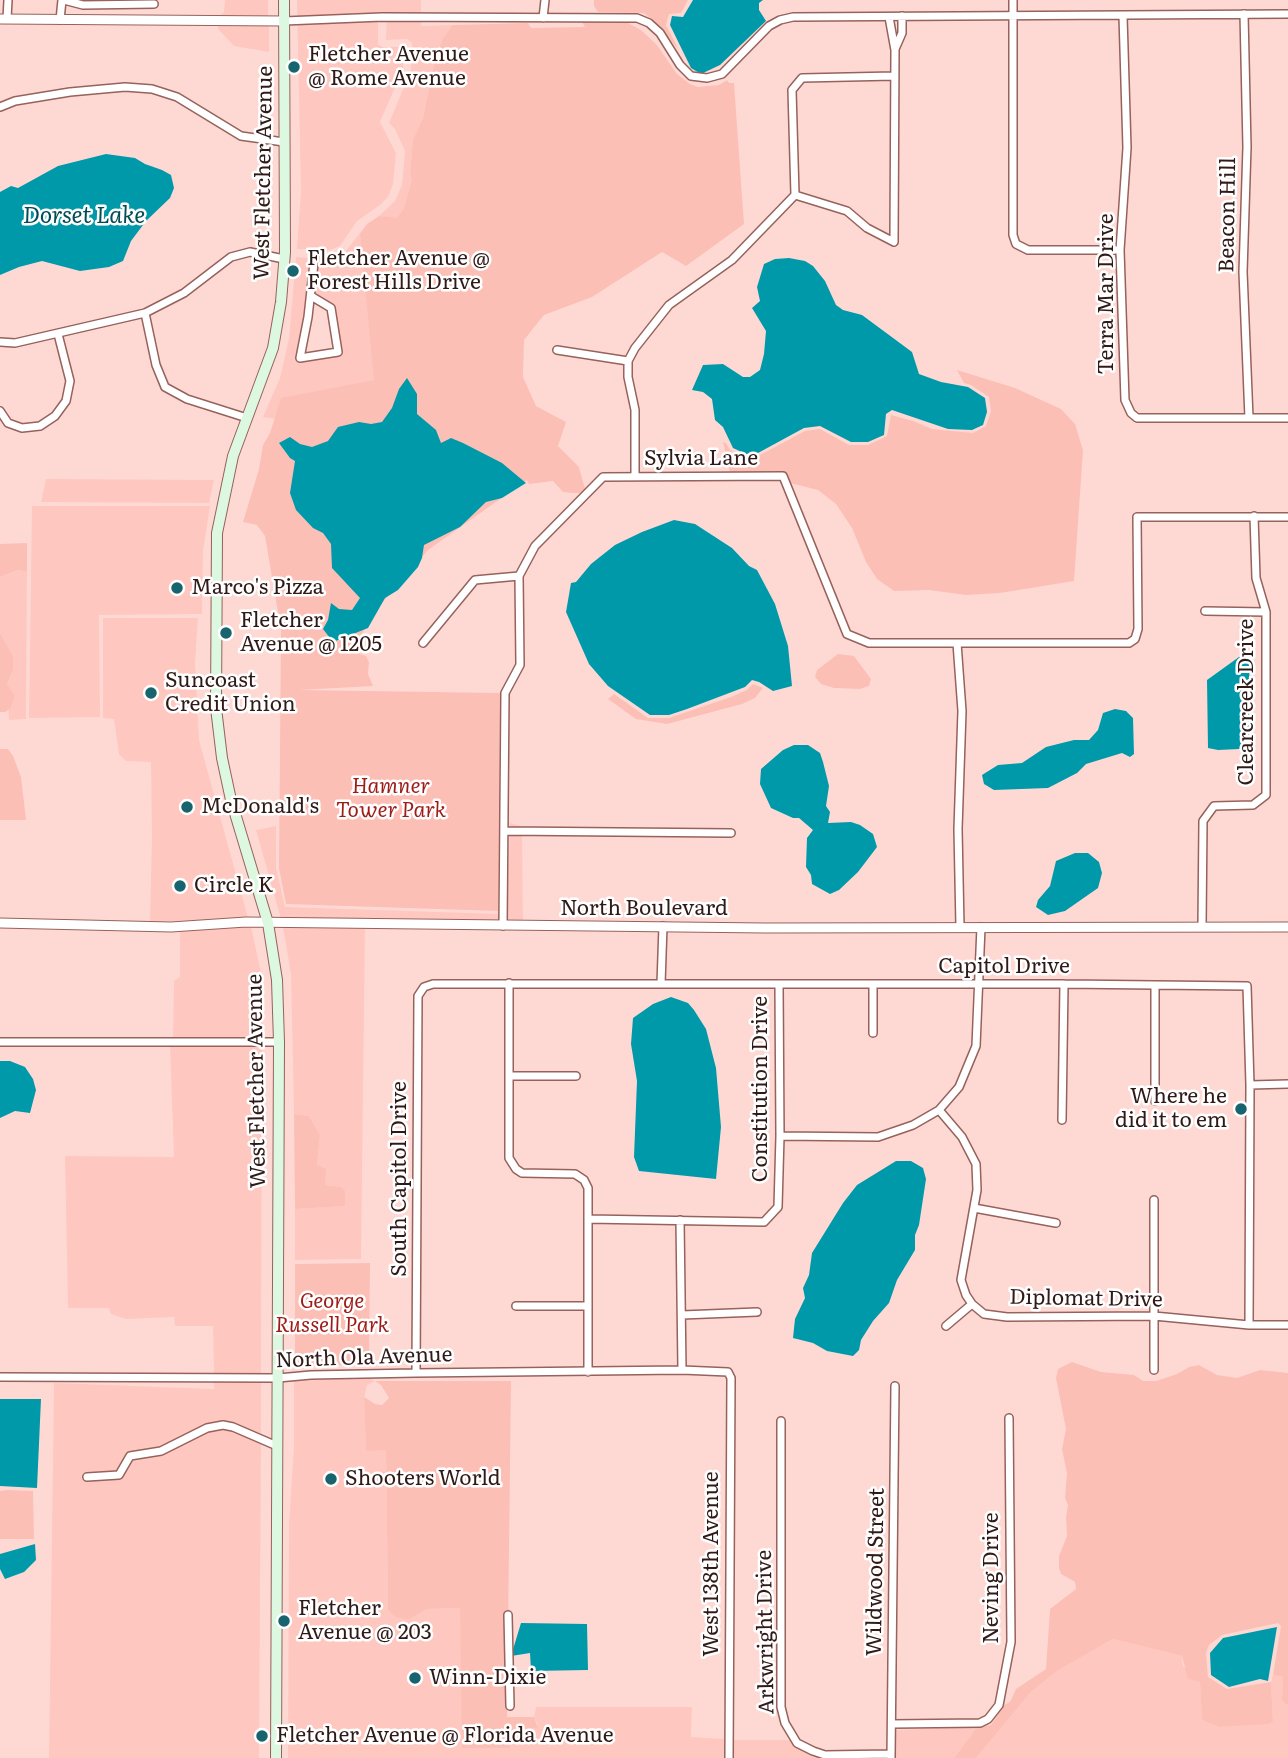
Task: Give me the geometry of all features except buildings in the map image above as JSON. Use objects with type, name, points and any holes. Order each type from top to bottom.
[{"type":"main road","name":"West Fletcher Avenue","points":[[276,1758],[277,980],[268,923],[231,800],[222,758],[216,708],[218,533],[233,456],[272,348],[281,302],[284,259],[284,0]]},
{"type":"street","points":[[8,0],[3,19],[284,21],[382,16],[637,19],[649,23],[660,33],[680,65],[691,76],[706,78],[722,74],[769,26],[793,17],[1288,14]]},
{"type":"street","points":[[60,20],[63,0],[83,5],[154,4]]},
{"type":"street","points":[[543,18],[545,0]]},
{"type":"street","points":[[1013,0],[1013,235],[1016,244],[1028,250],[1121,250]]},
{"type":"street","name":"Beacon Hill","points":[[1244,14],[1247,146],[1243,272],[1249,418]]},
{"type":"street","points":[[794,195],[847,211],[867,228],[894,242],[895,50],[889,16]]},
{"type":"street","points":[[895,50],[902,33],[902,16]]},
{"type":"street","name":"Terra Mar Drive","points":[[1123,16],[1127,148],[1121,250],[1125,400],[1130,413],[1137,418],[1288,418]]},
{"type":"street","points":[[635,477],[635,410],[628,377],[628,361],[669,305],[732,260],[794,195],[792,90],[802,78],[894,76]]},
{"type":"street","points":[[0,107],[15,101],[70,92],[125,87],[152,89],[177,97],[241,136],[284,142]]},
{"type":"street","points":[[0,342],[15,343],[145,313],[184,293],[231,257],[250,252],[284,259]]},
{"type":"street","points":[[311,296],[331,308],[338,352],[300,358],[315,254]]},
{"type":"street","points":[[145,313],[156,365],[165,387],[187,399],[247,418]]},
{"type":"street","points":[[0,411],[8,423],[22,428],[40,426],[55,416],[66,401],[70,382],[58,334]]},
{"type":"street","points":[[557,350],[628,361]]},
{"type":"street","name":"Sylvia Lane","points":[[503,926],[505,693],[520,665],[519,576],[535,546],[603,477],[783,477],[848,634],[869,643],[1132,642],[1138,629],[1137,517],[1254,516]]},
{"type":"street","points":[[1254,516],[1288,517]]},
{"type":"street","name":"Clearcreek Drive","points":[[1202,926],[1203,821],[1214,806],[1253,805],[1266,795],[1266,612],[1256,578],[1254,516]]},
{"type":"street","points":[[423,643],[475,580],[519,576]]},
{"type":"street","points":[[1205,611],[1266,612]]},
{"type":"street","points":[[957,643],[962,711],[958,829],[960,927]]},
{"type":"street","points":[[505,831],[731,833]]},
{"type":"street","name":"North Boulevard","points":[[0,923],[171,927],[204,923],[1038,929],[1288,927]]},
{"type":"street","points":[[661,984],[663,926]]},
{"type":"street","points":[[780,1136],[878,1136],[913,1125],[939,1110],[959,1087],[976,1046],[981,927]]},
{"type":"street","name":"Capitol Drive","points":[[424,987],[433,984],[1247,986],[1250,1086],[1249,1325]]},
{"type":"street","points":[[509,984],[509,1158],[522,1173],[575,1174],[584,1180],[588,1188],[588,1372]]},
{"type":"street","points":[[1062,1120],[1064,984]]},
{"type":"street","name":"Constitution Drive","points":[[588,1219],[764,1222],[778,1207],[779,985]]},
{"type":"street","points":[[873,985],[873,1033]]},
{"type":"street","points":[[1155,985],[1155,1101]]},
{"type":"street","name":"South Capitol Drive","points":[[416,1373],[418,996],[424,987]]},
{"type":"street","points":[[0,1042],[279,1042]]},
{"type":"street","points":[[509,1076],[576,1076]]},
{"type":"street","points":[[1250,1086],[1288,1084]]},
{"type":"street","points":[[939,1110],[962,1137],[974,1158],[978,1183],[961,1280],[972,1304],[946,1326]]},
{"type":"street","points":[[1154,1200],[1154,1370]]},
{"type":"street","points":[[974,1208],[1056,1223]]},
{"type":"street","points":[[680,1220],[682,1370]]},
{"type":"street","name":"Diplomat Drive","points":[[972,1304],[984,1314],[1007,1317],[1154,1316],[1249,1325],[1288,1325]]},
{"type":"street","points":[[516,1306],[588,1306]]},
{"type":"street","points":[[682,1315],[757,1312]]},
{"type":"street","name":"North Ola Avenue","points":[[0,1377],[278,1378],[416,1373],[682,1370],[728,1372]]},
{"type":"street","name":"West 138th Avenue","points":[[728,1372],[731,1378],[729,1758]]},
{"type":"street","name":"Wildwood Street","points":[[891,1756],[895,1386]]},
{"type":"street","name":"Neving Drive","points":[[892,1724],[980,1723],[988,1719],[999,1705],[1011,1642],[1009,1418]]},
{"type":"street","name":"Arkwright Drive","points":[[781,1420],[782,1707],[785,1723],[797,1743],[811,1751],[825,1755],[891,1756]]},
{"type":"street","points":[[87,1477],[119,1475],[130,1456],[161,1451],[207,1428],[223,1425],[277,1446]]},
{"type":"street","points":[[508,1615],[510,1706]]},
{"type":"shaded area","points":[[225,0],[268,0],[268,17],[218,17],[224,12]]},
{"type":"shaded area","points":[[297,0],[421,0],[421,26],[453,25],[443,38],[435,59],[423,118],[413,139],[410,174],[411,178],[423,183],[461,235],[379,216],[395,201],[402,185],[405,151],[395,129],[389,123],[411,70],[412,43],[407,39],[386,40],[387,13],[378,13],[378,44],[382,47],[403,47],[403,69],[380,122],[396,153],[393,184],[388,197],[357,221],[340,246],[330,250],[297,249],[301,192]]},
{"type":"shaded area","points":[[218,24],[269,25],[269,52],[234,46],[218,29]]},
{"type":"shaded area","points":[[367,224],[360,234],[371,323],[382,371],[370,386],[283,420],[263,417],[280,378],[289,339],[296,257],[310,258],[296,357],[301,362],[338,356],[342,352],[335,307],[315,294],[319,258],[345,252]]},
{"type":"shaded area","points":[[46,479],[214,480],[209,503],[41,502]]},
{"type":"shaded area","points":[[32,506],[210,506],[203,551],[202,614],[99,615],[100,717],[29,718]]},
{"type":"shaded area","points":[[20,570],[27,572],[26,719],[9,720],[7,684],[13,670],[13,656],[0,633],[0,577]]},
{"type":"shaded area","points":[[103,618],[198,618],[195,663],[199,740],[248,918],[150,922],[151,762],[126,761],[119,754],[114,719],[103,718]]},
{"type":"shaded area","points":[[510,823],[522,828],[523,922],[507,922]]},
{"type":"shaded area","points":[[276,826],[276,868],[285,907],[499,914],[499,922],[281,919],[256,830]]},
{"type":"shaded area","points":[[251,926],[261,973],[262,1038],[173,1038],[174,981],[180,977],[180,930]]},
{"type":"shaded area","points":[[283,927],[365,928],[361,1259],[295,1260],[295,1209],[344,1206],[345,1192],[342,1187],[324,1185],[317,1165],[320,1135],[309,1116],[294,1114],[291,974]]},
{"type":"shaded area","points":[[170,1046],[262,1046],[261,1374],[214,1374],[213,1326],[175,1326],[174,1317],[126,1319],[111,1314],[109,1308],[68,1308],[65,1156],[174,1157]]},
{"type":"shaded area","points":[[369,1378],[375,1381],[367,1385],[364,1398],[366,1450],[386,1450],[388,1610],[408,1620],[427,1609],[460,1608],[509,1730],[538,1725],[534,1717],[536,1707],[692,1707],[691,1737],[724,1739],[724,1758],[288,1758],[289,1525],[294,1446],[294,1381]]},
{"type":"shaded area","points":[[214,1381],[261,1382],[261,1434],[234,1423],[223,1421],[208,1424],[160,1447],[130,1452],[116,1471],[83,1473],[83,1480],[119,1479],[133,1459],[164,1454],[210,1431],[223,1428],[261,1443],[259,1758],[49,1758],[54,1383],[214,1389]]},
{"type":"shaded area","points":[[1113,1639],[1182,1656],[1183,1666],[1200,1681],[1202,1720],[1219,1727],[1273,1722],[1271,1682],[1273,1675],[1283,1677],[1282,1699],[1288,1704],[1288,1758],[976,1758],[1032,1691],[1057,1671]]},
{"type":"shaded area","points":[[977,1727],[954,1758],[895,1758],[896,1730]]},
{"type":"shaded area","points":[[733,1740],[790,1740],[808,1754],[823,1758],[733,1758]]},
{"type":"green space","points":[[594,0],[688,0],[681,13],[669,14],[666,25],[679,50],[644,13],[598,12]]},
{"type":"green space","name":"Hamner Tower Park","points":[[624,21],[641,30],[657,45],[677,74],[690,84],[698,87],[719,85],[727,80],[734,83],[744,224],[686,266],[662,252],[592,297],[544,315],[524,340],[523,377],[536,406],[566,422],[558,446],[579,467],[585,489],[580,493],[563,492],[553,481],[529,484],[527,480],[428,550],[381,604],[356,643],[360,654],[366,656],[369,662],[368,674],[373,686],[299,690],[500,693],[498,911],[286,904],[279,868],[281,630],[265,536],[257,525],[243,522],[259,469],[263,445],[270,433],[281,398],[374,380],[360,234],[367,224],[379,216],[397,218],[404,209],[412,180],[410,174],[413,139],[423,118],[435,59],[443,38],[453,25],[528,23],[531,28],[585,27],[582,22]]},
{"type":"green space","points":[[957,370],[1015,388],[1061,409],[1075,424],[1083,450],[1074,581],[1000,593],[966,595],[929,590],[894,591],[877,579],[866,562],[852,528],[836,504],[818,490],[790,483],[787,475],[783,473],[730,473],[723,442],[730,450],[745,457],[760,455],[805,431],[820,429],[849,445],[868,445],[887,436],[891,415],[932,429],[973,433],[986,426],[991,411],[989,397],[964,383]]},
{"type":"green space","points":[[27,543],[27,572],[19,570],[0,577],[0,544]]},
{"type":"green space","points":[[0,633],[13,656],[13,670],[7,684],[15,696],[10,709],[5,712],[0,712]]},
{"type":"green space","points":[[838,654],[854,656],[871,679],[869,686],[860,689],[834,688],[821,684],[815,677],[817,670]]},
{"type":"green space","points":[[753,684],[763,688],[755,698],[667,724],[636,719],[608,699],[614,694],[648,718],[669,718],[731,697],[747,690]]},
{"type":"green space","points":[[0,749],[8,749],[21,777],[26,820],[0,820]]},
{"type":"green space","points":[[294,1114],[309,1116],[320,1135],[317,1165],[326,1169],[325,1185],[342,1187],[345,1191],[345,1206],[295,1209]]},
{"type":"green space","name":"George Russell Park","points":[[370,1263],[369,1365],[295,1365],[295,1264]]},
{"type":"green space","points":[[1072,1362],[1101,1372],[1134,1375],[1143,1381],[1156,1381],[1199,1365],[1217,1375],[1237,1378],[1260,1370],[1288,1373],[1288,1704],[1282,1699],[1283,1677],[1273,1675],[1281,1626],[1278,1623],[1222,1635],[1209,1645],[1206,1653],[1208,1677],[1227,1689],[1271,1682],[1273,1722],[1268,1724],[1219,1727],[1202,1720],[1200,1682],[1188,1679],[1182,1656],[1113,1639],[1057,1671],[1032,1691],[976,1758],[954,1758],[977,1727],[991,1725],[1004,1705],[1010,1702],[1016,1689],[1046,1669],[1050,1609],[1076,1589],[1075,1582],[1061,1574],[1059,1568],[1059,1556],[1067,1536],[1068,1505],[1065,1498],[1067,1473],[1062,1449],[1066,1429],[1056,1378],[1058,1369]]},
{"type":"green space","points":[[375,1381],[511,1381],[507,1717],[534,1717],[538,1728],[509,1730],[510,1748],[462,1748],[460,1608],[427,1609],[408,1620],[396,1617],[388,1610],[386,1450],[366,1451],[364,1397],[382,1405],[389,1398]]},
{"type":"green space","points":[[0,1491],[33,1491],[34,1539],[0,1539]]},
{"type":"water","points":[[693,0],[763,0],[759,3],[759,10],[766,21],[720,65],[701,74],[691,68],[670,25],[672,16],[683,17]]},
{"type":"water","name":"Dorset Lake","points":[[106,154],[135,158],[162,170],[171,175],[174,188],[170,198],[146,221],[131,241],[123,261],[109,267],[80,271],[42,261],[0,275],[0,192],[11,186],[18,188],[58,166]]},
{"type":"water","points":[[775,259],[805,261],[813,266],[825,281],[836,305],[843,310],[862,315],[912,352],[919,374],[968,387],[985,398],[987,412],[983,425],[972,430],[948,429],[892,410],[886,414],[884,435],[868,442],[851,442],[820,426],[804,428],[758,453],[746,454],[733,448],[723,427],[715,420],[712,399],[703,392],[692,390],[703,365],[723,364],[743,377],[750,377],[760,370],[766,331],[752,308],[760,301],[757,287],[764,264]]},
{"type":"water","points":[[407,378],[417,394],[417,414],[436,430],[441,443],[451,438],[463,443],[502,463],[526,483],[502,498],[486,502],[460,527],[424,545],[418,567],[398,590],[385,598],[368,628],[333,642],[323,629],[328,620],[331,603],[339,609],[352,610],[360,598],[332,568],[331,544],[323,533],[313,528],[296,510],[290,493],[295,461],[279,443],[290,437],[300,444],[312,447],[328,441],[338,427],[359,422],[382,422]]},
{"type":"water","points":[[674,520],[695,524],[732,548],[749,566],[757,570],[775,604],[788,646],[792,686],[773,691],[752,680],[745,687],[687,709],[669,715],[650,715],[608,686],[589,664],[566,612],[571,583],[576,582],[591,564],[615,545]]},
{"type":"water","points":[[1239,657],[1249,662],[1248,742],[1239,749],[1208,748],[1207,680]]},
{"type":"water","points":[[1115,709],[1126,711],[1133,718],[1134,754],[1130,757],[1122,753],[1086,764],[1077,773],[1048,788],[994,790],[984,784],[982,775],[998,765],[1022,763],[1046,747],[1074,740],[1089,740],[1098,730],[1103,713]]},
{"type":"water","points":[[794,745],[808,745],[820,753],[829,786],[826,806],[830,812],[828,823],[851,822],[860,825],[873,834],[877,847],[858,872],[839,890],[830,894],[812,884],[806,867],[807,838],[813,830],[799,818],[771,808],[760,784],[761,769],[783,750]]},
{"type":"water","points":[[1075,853],[1088,853],[1099,862],[1102,873],[1098,888],[1065,911],[1048,915],[1036,907],[1038,900],[1050,886],[1056,861]]},
{"type":"water","points":[[671,997],[688,1003],[694,1010],[706,1029],[716,1068],[721,1127],[716,1179],[639,1171],[634,1157],[637,1081],[631,1044],[633,1018],[653,1004]]},
{"type":"water","points":[[0,1061],[10,1061],[25,1067],[33,1079],[36,1090],[30,1113],[15,1111],[0,1118]]},
{"type":"water","points":[[896,1161],[911,1161],[923,1168],[926,1179],[915,1235],[915,1250],[897,1280],[889,1303],[873,1321],[861,1340],[859,1350],[853,1356],[827,1351],[813,1343],[793,1338],[795,1319],[805,1298],[803,1288],[809,1275],[812,1253],[857,1185]]},
{"type":"water","points":[[0,1399],[41,1399],[37,1488],[0,1486]]},
{"type":"water","points":[[35,1544],[36,1560],[24,1572],[5,1579],[0,1569],[0,1554]]},
{"type":"water","points":[[521,1623],[587,1624],[588,1670],[531,1671],[530,1653],[511,1656]]},
{"type":"water","points":[[1277,1627],[1268,1681],[1260,1679],[1229,1687],[1211,1675],[1210,1653],[1223,1638]]},
{"type":"place","name":"Fletcher Avenue @ Rome Avenue","points":[[294,67]]},
{"type":"place","name":"Fletcher Avenue @ Forest Hills Drive","points":[[293,271]]},
{"type":"place","name":"Marco's Pizza","points":[[177,588]]},
{"type":"place","name":"Fletcher Avenue @ 1205","points":[[226,633]]},
{"type":"place","name":"Suncoast Credit Union","points":[[151,693]]},
{"type":"place","name":"McDonald's","points":[[187,807]]},
{"type":"place","name":"Circle K","points":[[180,886]]},
{"type":"place","name":"Where he did it to em","points":[[1241,1109]]},
{"type":"place","name":"Shooters World","points":[[331,1479]]},
{"type":"place","name":"Fletcher Avenue @ 203","points":[[284,1621]]},
{"type":"place","name":"Winn-Dixie","points":[[415,1678]]},
{"type":"place","name":"Fletcher Avenue @ Florida Avenue","points":[[262,1736]]}]
